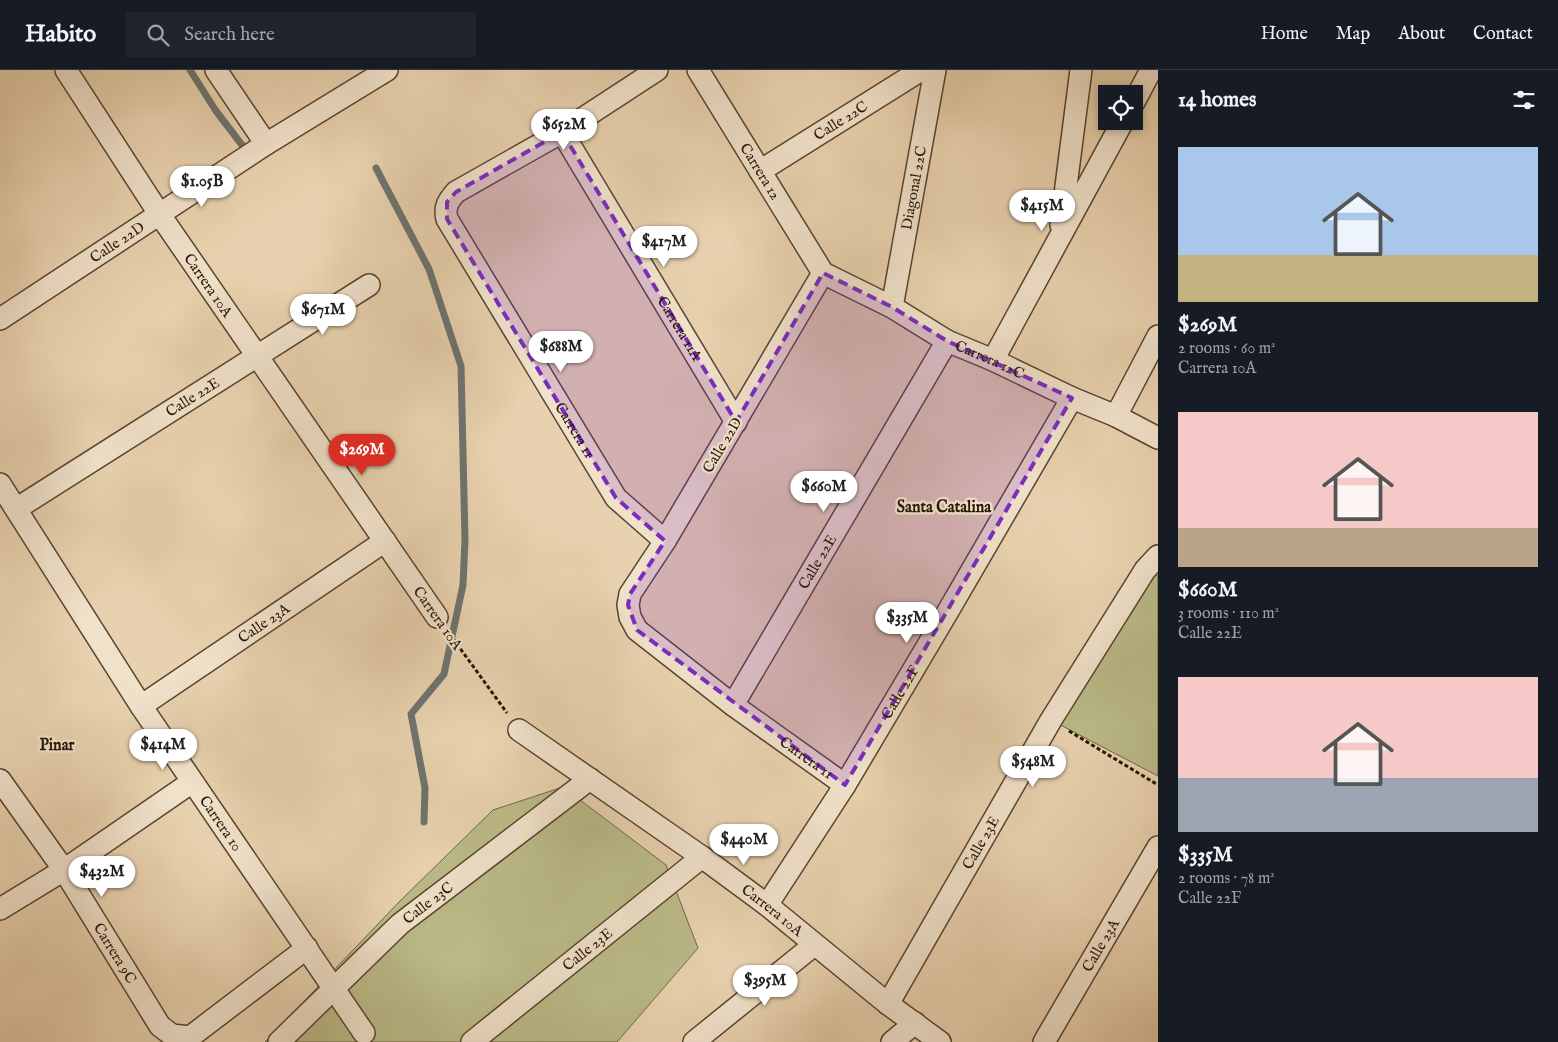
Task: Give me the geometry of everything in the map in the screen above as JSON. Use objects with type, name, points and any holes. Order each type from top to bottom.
[{"type":"street","name":"Carrera 10A","points":[[66,70],[160,215],[437,617]]},
{"type":"street","points":[[216,70],[266,144]]},
{"type":"street","points":[[562,132],[657,70]]},
{"type":"street","name":"Carrera 12","points":[[698,70],[823,273]]},
{"type":"street","name":"Calle 22C","points":[[760,171],[921,70]]},
{"type":"street","name":"Diagonal 22C","points":[[892,306],[935,70]]},
{"type":"street","points":[[1059,238],[1081,70]]},
{"type":"street","points":[[1143,85],[1151,70]]},
{"type":"street","name":"Calle 22D","points":[[0,319],[376,73]]},
{"type":"street","points":[[993,360],[1118,130]]},
{"type":"street","name":"Carrera 11","points":[[562,132],[456,192],[447,202],[445,212],[447,219],[616,498],[665,541]]},
{"type":"street","name":"Carrera 11A","points":[[562,132],[736,422]]},
{"type":"street","name":"Calle 22D","points":[[630,617],[628,605],[630,594],[665,541],[823,273]]},
{"type":"street","name":"Carrera 12C","points":[[823,273],[892,306],[947,340],[1072,398],[1116,416],[1158,438]]},
{"type":"street","name":"Calle 22E","points":[[16,509],[369,285]]},
{"type":"street","points":[[1116,416],[1158,336]]},
{"type":"street","name":"Calle 22E","points":[[733,705],[947,340]]},
{"type":"street","name":"Calle 22F","points":[[767,905],[845,785],[1072,398]]},
{"type":"street","name":"Carrera 10","points":[[0,484],[141,706],[364,1033]]},
{"type":"street","name":"Calle 23A","points":[[141,706],[385,541]]},
{"type":"street","name":"Calle 23E","points":[[888,1004],[1051,720],[1154,567]]},
{"type":"street","name":"Carrera 11","points":[[630,617],[637,630],[733,705],[845,785]]},
{"type":"street","name":"Carrera 10A","points":[[519,730],[702,857],[767,905],[888,1004],[940,1042]]},
{"type":"street","name":"Calle 23C","points":[[279,1042],[400,924],[590,779]]},
{"type":"street","name":"Carrera 9C","points":[[0,780],[64,870],[160,1026],[172,1035],[190,1037],[307,948]]},
{"type":"street","points":[[0,909],[64,870],[192,782]]},
{"type":"street","name":"Calle 23A","points":[[1044,1042],[1158,847]]},
{"type":"street","name":"Calle 23E","points":[[472,1042],[702,857]]},
{"type":"street","points":[[694,1042],[814,944]]},
{"type":"street","points":[[892,1042],[915,1023]]},
{"type":"path","name":"Carrera 10A","points":[[437,617],[519,730]]},
{"type":"path","points":[[1051,720],[1158,785]]},
{"type":"highlighted area","points":[[562,132],[736,422],[823,273],[892,307],[947,341],[1072,398],[845,785],[637,630],[628,605],[630,594],[665,541],[616,498],[447,219],[447,202],[456,192]]},
{"type":"green space","points":[[1145,570],[1158,576],[1158,776],[1051,720]]},
{"type":"green space","points":[[563,787],[666,865],[698,948],[617,1042],[265,1042],[400,901],[493,810]]},
{"type":"waterway","points":[[190,70],[216,111],[242,145]]},
{"type":"waterway","points":[[376,168],[429,269],[461,366],[465,540],[463,585],[444,674],[411,714],[425,788],[424,822]]},
{"type":"district","name":"Santa Catalina","points":[[944,506]]},
{"type":"district","name":"Pinar","points":[[57,744]]}]
